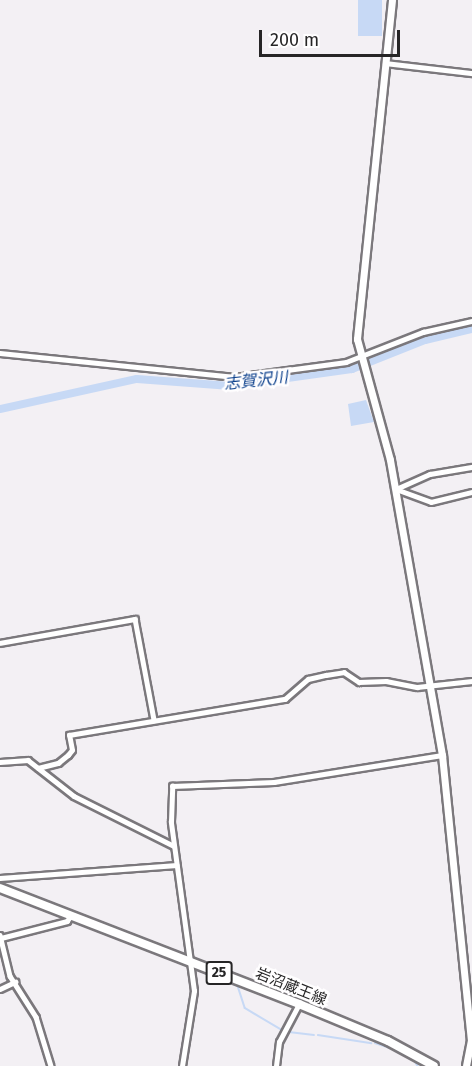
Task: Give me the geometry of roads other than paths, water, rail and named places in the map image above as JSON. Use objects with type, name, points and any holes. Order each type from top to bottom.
[{"type":"main road","name":"岩沼蔵王線","points":[[0,888],[299,1004],[387,1041],[435,1066]]},
{"type":"street","points":[[392,0],[357,324],[362,358],[396,489],[428,686],[442,755],[471,1041],[466,1066]]},
{"type":"street","points":[[385,63],[472,73]]},
{"type":"street","points":[[0,353],[235,377],[362,358],[423,332],[472,321]]},
{"type":"street","points":[[396,489],[430,474],[461,466],[472,467]]},
{"type":"street","points":[[396,489],[431,502],[472,492]]},
{"type":"street","points":[[0,643],[135,619],[154,720]]},
{"type":"street","points":[[38,768],[58,763],[68,755],[72,750],[69,735],[154,720],[188,718],[285,699],[308,680],[344,672],[359,682],[386,681],[428,686],[472,681]]},
{"type":"street","points":[[182,1066],[194,991],[192,962],[174,846],[172,786],[274,783],[442,755]]},
{"type":"street","points":[[0,762],[24,758],[74,796],[174,846]]},
{"type":"street","points":[[0,878],[177,865]]},
{"type":"street","points":[[51,1066],[36,1017],[15,982],[0,937],[68,921],[71,914]]},
{"type":"street","points":[[0,989],[15,982]]},
{"type":"street","points":[[276,1066],[279,1042],[299,1004]]},
{"type":"water","points":[[358,0],[382,0],[382,36],[358,36]]},
{"type":"water","points":[[366,400],[374,422],[351,426],[348,404]]},
{"type":"waterway","name":"志賀沢川","points":[[0,409],[137,379],[231,386],[352,369],[425,340],[472,329]]},
{"type":"waterway","points":[[0,893],[22,900]]},
{"type":"waterway","points":[[92,928],[109,935]]},
{"type":"waterway","points":[[117,938],[188,966]]},
{"type":"waterway","points":[[195,969],[238,986],[245,1008],[282,1030]]},
{"type":"waterway","points":[[289,1032],[314,1035]]},
{"type":"waterway","points":[[318,1035],[371,1043]]},
{"type":"waterway","points":[[375,1043],[397,1050]]}]
